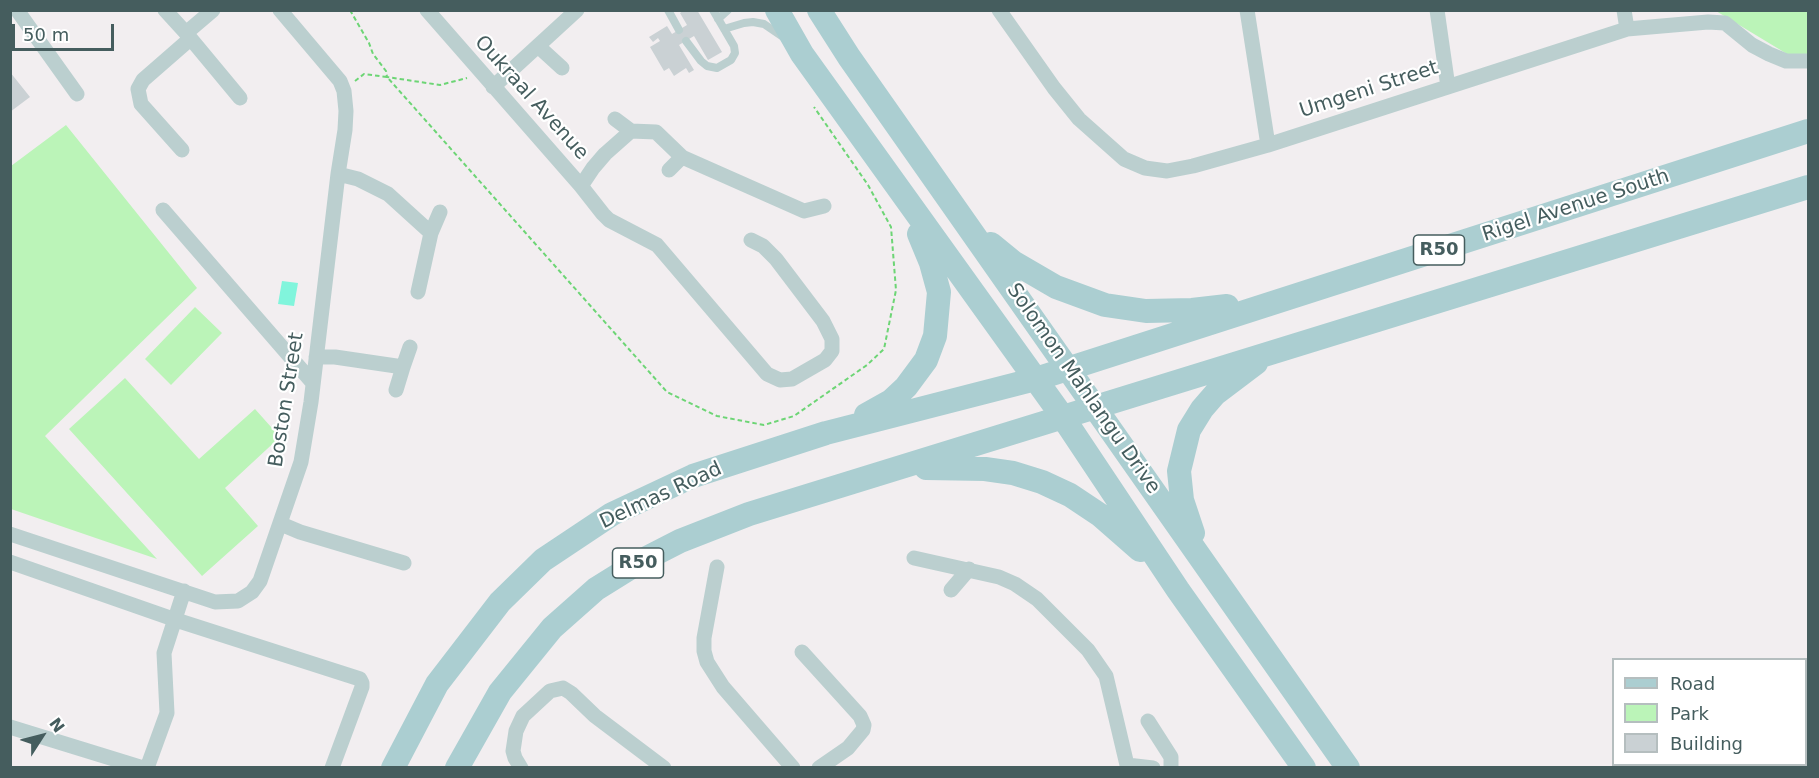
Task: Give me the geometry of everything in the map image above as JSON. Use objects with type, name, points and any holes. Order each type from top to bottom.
[{"type":"main road","name":"Solomon Mahlangu Drive","points":[[777,10],[802,54],[1036,379],[1178,590],[1304,768]]},
{"type":"main road","name":"Solomon Mahlangu Drive","points":[[819,10],[849,57],[1348,768]]},
{"type":"main road","name":"Rigel Avenue South","points":[[1068,367],[1809,131]]},
{"type":"main road","name":"R50","points":[[457,768],[500,692],[552,628],[596,590],[641,561],[680,541],[749,514],[1809,187]]},
{"type":"main road","points":[[826,433],[891,401],[906,387],[926,360],[935,336],[939,292],[931,263],[902,193]]},
{"type":"main road","points":[[962,218],[1013,262],[1056,287],[1105,305],[1146,311],[1192,310],[1226,306],[1338,282]]},
{"type":"main road","points":[[1216,579],[1190,528],[1182,500],[1179,471],[1189,430],[1215,394],[1273,351]]},
{"type":"main road","name":"Delmas Road","points":[[393,768],[437,684],[500,602],[543,560],[612,514],[693,476],[826,433],[1036,379],[1068,367]]},
{"type":"main road","points":[[899,468],[985,469],[1013,472],[1042,482],[1070,495],[1100,515],[1125,536],[1178,590]]},
{"type":"street","points":[[16,10],[78,94]]},
{"type":"street","points":[[165,10],[240,98]]},
{"type":"street","points":[[182,150],[141,104],[138,89],[143,80],[213,10]]},
{"type":"street","name":"Boston Street","points":[[10,534],[215,602],[238,601],[247,596],[260,581],[301,462],[313,383],[346,111],[344,91],[332,69],[280,10]]},
{"type":"street","name":"Oukraal Avenue","points":[[427,10],[609,220],[657,245],[767,374],[780,380],[792,379],[825,360],[832,351],[832,339],[823,321],[776,259],[763,246],[752,240]]},
{"type":"street","name":"Umgeni Street","points":[[999,10],[1070,109],[1124,159],[1145,168],[1167,171],[1268,145],[1627,29],[1708,22],[1725,24],[1752,45],[1769,54],[1786,61],[1809,61]]},
{"type":"street","points":[[1247,10],[1268,145]]},
{"type":"street","points":[[1437,10],[1448,87]]},
{"type":"street","points":[[1624,10],[1627,29]]},
{"type":"street","points":[[493,87],[539,47],[570,13]]},
{"type":"street","points":[[539,47],[562,68]]},
{"type":"street","points":[[615,119],[631,131]]},
{"type":"street","points":[[581,186],[605,154],[631,131],[660,127],[693,157],[734,173],[804,212],[824,206]]},
{"type":"street","points":[[669,170],[693,157]]},
{"type":"street","points":[[338,174],[358,180],[388,194],[431,233]]},
{"type":"street","points":[[163,210],[313,383]]},
{"type":"street","points":[[418,292],[431,233],[440,213]]},
{"type":"street","points":[[396,390],[410,347]]},
{"type":"street","points":[[316,357],[335,357],[403,367]]},
{"type":"street","points":[[281,524],[300,532],[404,563]]},
{"type":"street","points":[[914,558],[999,577],[1029,592],[1088,650],[1106,676],[1126,766],[1153,768]]},
{"type":"street","points":[[10,562],[362,681],[362,687],[332,768]]},
{"type":"street","points":[[717,567],[704,638],[707,662],[723,687],[788,766]]},
{"type":"street","points":[[951,590],[969,569]]},
{"type":"street","points":[[10,727],[145,768],[167,713],[164,654],[184,591]]},
{"type":"street","points":[[802,652],[860,716],[864,725],[863,730],[848,748],[819,768]]},
{"type":"street","points":[[521,768],[513,751],[516,731],[523,716],[550,691],[563,688],[595,716],[663,768]]},
{"type":"street","points":[[1148,721],[1171,757],[1171,768]]},
{"type":"lane","points":[[668,10],[679,30]]},
{"type":"lane","points":[[686,41],[707,66],[717,68],[727,63],[735,53],[734,46],[713,10]]},
{"type":"lane","points":[[718,19],[728,10]]},
{"type":"lane","points":[[724,29],[744,23],[764,24],[802,54]]},
{"type":"path","points":[[350,10],[373,54],[386,71],[387,77],[440,85],[481,74]]},
{"type":"green space","points":[[1716,11],[1808,11],[1808,55],[1797,60]]},
{"type":"green space","points":[[66,125],[197,288],[45,436],[157,559],[11,509],[11,166]]},
{"type":"green space","points":[[195,307],[222,333],[171,385],[145,359]]},
{"type":"green space","points":[[125,378],[199,459],[255,409],[280,437],[225,488],[258,526],[202,576],[69,429]]},
{"type":"shaded area","points":[[282,281],[298,283],[294,306],[278,304]]},
{"type":"building","points":[[684,10],[697,10],[722,52],[708,60],[694,36],[679,45],[694,70],[689,73],[686,68],[674,76],[669,68],[664,71],[650,47],[660,41],[658,38],[653,42],[649,37],[667,26],[672,34],[687,25],[680,13]]},
{"type":"building","points":[[10,72],[30,97],[10,112]]}]
